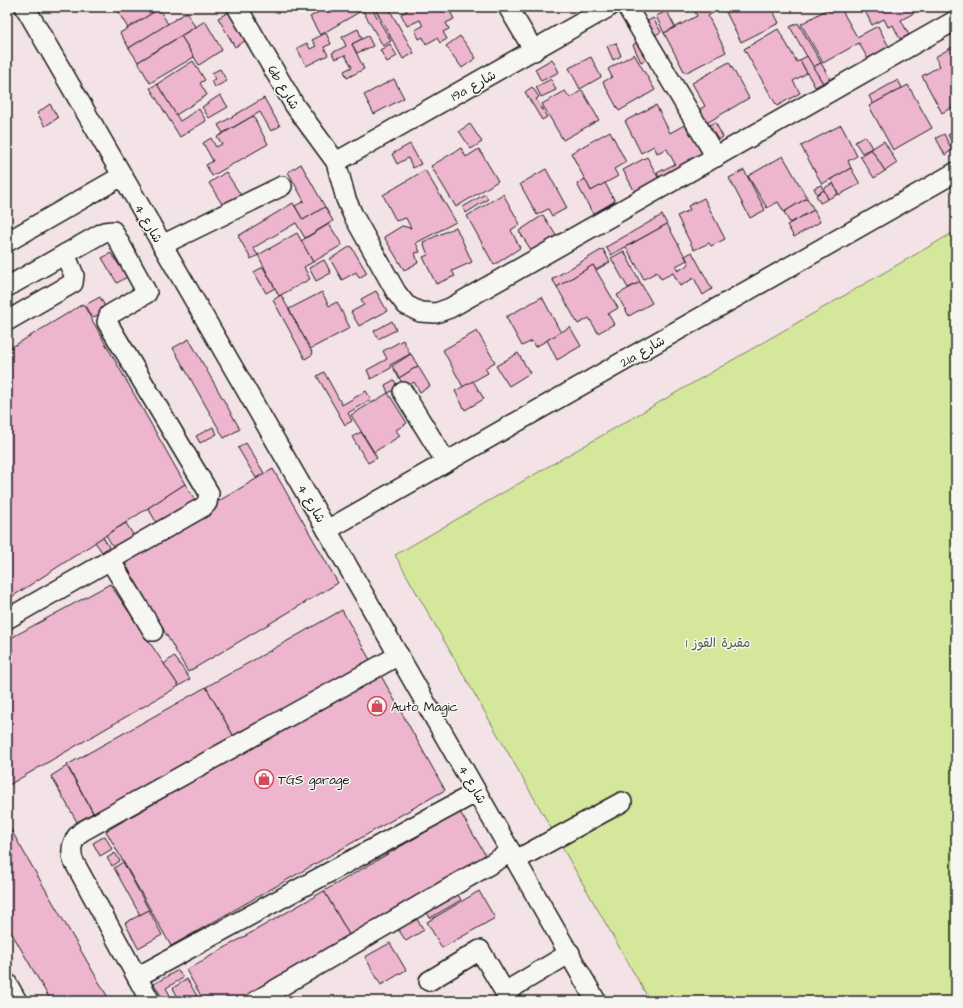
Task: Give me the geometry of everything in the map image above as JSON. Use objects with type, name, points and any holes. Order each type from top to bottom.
[{"type":"street","name":"شارع 4","points":[[25,7],[478,792],[596,1001]]},
{"type":"street","name":"6b شارع","points":[[237,7],[295,106],[336,162]]},
{"type":"street","points":[[508,7],[534,50]]},
{"type":"street","name":"19a شارع","points":[[336,162],[609,7]]},
{"type":"street","points":[[627,7],[716,157]]},
{"type":"street","points":[[336,162],[346,199],[353,215],[396,292],[406,305],[420,312],[436,314],[450,308],[956,20]]},
{"type":"street","name":"21a شارع","points":[[327,530],[956,172]]},
{"type":"street","points":[[7,242],[122,176]]},
{"type":"street","points":[[162,245],[282,186]]},
{"type":"street","points":[[7,287],[107,230],[114,234],[147,293],[109,315],[107,322],[209,493],[207,503],[203,506],[7,618]]},
{"type":"street","points":[[7,320],[73,283],[74,275],[65,254]]},
{"type":"street","points":[[403,392],[446,462]]},
{"type":"street","points":[[110,560],[153,631]]},
{"type":"street","points":[[150,1001],[73,860],[71,852],[75,838],[88,828],[399,656]]},
{"type":"street","points":[[137,977],[478,792]]},
{"type":"street","points":[[256,1001],[514,856],[622,802]]},
{"type":"street","points":[[429,981],[480,950],[507,996],[570,953]]},
{"type":"street","points":[[7,983],[17,1001]]},
{"type":"green space","name":"مقبرة القوز 1","points":[[956,231],[956,997],[949,1001],[650,1001],[395,555]]},
{"type":"building","points":[[115,7],[158,7],[159,9],[128,28]]},
{"type":"building","points":[[327,7],[368,7],[320,35],[310,17]]},
{"type":"building","points":[[371,7],[391,41],[383,46],[363,11]]},
{"type":"building","points":[[374,7],[388,7],[414,53],[403,59]]},
{"type":"building","points":[[405,7],[439,7],[441,12],[449,9],[454,19],[446,23],[449,29],[443,32],[447,39],[440,43],[437,38],[426,44],[423,37],[419,39],[415,30],[423,26],[420,20],[407,26],[401,14],[407,11]]},
{"type":"building","points":[[693,7],[723,7],[708,16],[726,52],[685,73],[664,33],[697,16]]},
{"type":"building","points":[[731,7],[771,7],[779,23],[741,42],[725,10]]},
{"type":"building","points":[[831,7],[840,7],[857,37],[878,26],[889,47],[868,59],[859,43],[823,63],[801,24]]},
{"type":"building","points":[[863,7],[912,7],[914,13],[901,20],[909,35],[900,39],[893,25],[888,27],[884,19],[872,25]]},
{"type":"building","points":[[159,9],[168,24],[129,48],[120,33]]},
{"type":"building","points":[[231,11],[248,39],[235,47],[218,18]]},
{"type":"building","points":[[667,11],[675,27],[664,33],[656,16]]},
{"type":"building","points":[[187,12],[195,27],[138,62],[129,48]]},
{"type":"building","points":[[653,18],[661,32],[653,36],[646,22]]},
{"type":"building","points":[[205,21],[222,50],[199,65],[181,36]]},
{"type":"building","points":[[798,23],[821,63],[813,67],[790,27]]},
{"type":"building","points":[[358,29],[362,39],[352,44],[364,69],[347,78],[344,71],[352,67],[345,55],[335,59],[332,53],[346,46],[342,37]]},
{"type":"building","points":[[778,29],[797,62],[800,60],[807,73],[793,81],[800,93],[777,106],[744,49]]},
{"type":"building","points":[[326,33],[331,44],[324,47],[328,55],[306,66],[297,48],[307,43],[310,49],[316,46],[312,40]]},
{"type":"building","points":[[181,36],[194,57],[150,83],[138,62]]},
{"type":"building","points":[[368,36],[373,46],[357,53],[352,44]]},
{"type":"building","points":[[460,36],[476,58],[462,68],[446,46]]},
{"type":"building","points":[[640,41],[649,58],[641,62],[633,45]]},
{"type":"building","points":[[616,43],[621,56],[613,60],[607,46]]},
{"type":"building","points":[[390,44],[397,56],[387,62],[380,50]]},
{"type":"building","points":[[956,45],[956,105],[942,113],[922,76],[940,66],[935,57]]},
{"type":"building","points":[[634,54],[655,90],[619,111],[603,82],[612,77],[608,69]]},
{"type":"building","points":[[807,56],[823,83],[815,87],[800,60]]},
{"type":"building","points":[[591,57],[601,77],[580,89],[569,68]]},
{"type":"building","points":[[552,59],[559,72],[541,81],[535,69]]},
{"type":"building","points":[[193,61],[205,80],[200,83],[207,95],[176,115],[157,84]]},
{"type":"building","points":[[729,62],[749,98],[705,124],[697,111],[705,106],[692,83]]},
{"type":"building","points":[[821,63],[830,79],[823,83],[813,67]]},
{"type":"building","points":[[220,69],[227,81],[215,87],[211,81],[215,79],[212,73]]},
{"type":"building","points":[[394,79],[404,98],[374,114],[364,95]]},
{"type":"building","points":[[551,79],[556,90],[541,97],[536,87]]},
{"type":"building","points":[[898,80],[902,88],[873,104],[869,96]]},
{"type":"building","points":[[157,84],[180,121],[199,109],[206,121],[180,137],[150,88]]},
{"type":"building","points":[[908,85],[932,128],[893,150],[869,106]]},
{"type":"building","points":[[532,87],[539,97],[536,99],[547,117],[542,120],[525,92]]},
{"type":"building","points":[[582,90],[599,120],[563,140],[542,104],[565,91],[570,98]]},
{"type":"building","points":[[220,95],[228,107],[209,118],[202,107]]},
{"type":"building","points":[[264,98],[280,126],[271,131],[260,112],[223,133],[218,125]]},
{"type":"building","points":[[50,104],[58,118],[45,126],[37,113]]},
{"type":"building","points":[[656,105],[670,133],[688,123],[706,159],[661,181],[657,173],[675,164],[667,149],[657,153],[654,146],[641,153],[625,121]]},
{"type":"building","points":[[253,116],[268,144],[212,176],[206,165],[213,161],[203,143],[211,138],[216,147],[222,144],[217,137]]},
{"type":"building","points":[[715,122],[723,137],[714,143],[705,127]]},
{"type":"building","points":[[470,124],[482,142],[471,149],[459,131]]},
{"type":"building","points":[[841,125],[857,156],[848,161],[851,168],[822,184],[801,146]]},
{"type":"building","points":[[956,130],[956,150],[948,135]]},
{"type":"building","points":[[610,131],[626,162],[614,169],[618,176],[591,191],[571,153]]},
{"type":"building","points":[[944,134],[952,150],[945,155],[936,138]]},
{"type":"building","points":[[865,136],[872,148],[862,153],[855,142]]},
{"type":"building","points":[[884,141],[897,163],[885,171],[871,149]]},
{"type":"building","points":[[410,144],[421,164],[413,168],[408,158],[397,164],[392,154]]},
{"type":"building","points":[[461,148],[466,157],[479,149],[498,181],[456,207],[431,166]]},
{"type":"building","points":[[871,149],[885,171],[874,178],[860,156]]},
{"type":"building","points":[[783,156],[807,198],[784,212],[778,202],[767,208],[748,176]]},
{"type":"building","points":[[647,157],[659,179],[635,192],[623,170]]},
{"type":"building","points":[[301,164],[325,207],[303,220],[295,206],[304,201],[288,172]]},
{"type":"building","points":[[851,168],[860,184],[839,195],[831,179]]},
{"type":"building","points":[[546,169],[567,208],[552,216],[548,209],[537,215],[520,184]]},
{"type":"building","points":[[425,170],[456,222],[416,243],[420,252],[415,253],[418,263],[404,270],[384,237],[402,226],[411,228],[406,218],[396,221],[383,195]]},
{"type":"building","points":[[744,170],[765,210],[750,218],[729,178]]},
{"type":"building","points":[[226,172],[242,197],[225,209],[209,183]]},
{"type":"building","points":[[585,179],[591,191],[605,183],[615,201],[593,214],[577,184]]},
{"type":"building","points":[[833,183],[838,194],[828,199],[824,190],[817,194],[814,188],[821,185],[823,189]]},
{"type":"building","points":[[824,190],[828,199],[820,203],[816,195]]},
{"type":"building","points":[[485,194],[488,199],[466,213],[463,207]]},
{"type":"building","points":[[503,194],[520,224],[511,230],[520,248],[494,265],[467,216]]},
{"type":"building","points":[[704,198],[725,239],[711,246],[709,243],[694,250],[677,216],[690,210],[688,206]]},
{"type":"building","points":[[807,198],[814,210],[790,223],[784,212]]},
{"type":"building","points":[[293,203],[303,220],[325,207],[333,221],[305,238],[296,223],[253,248],[258,255],[251,259],[238,236]]},
{"type":"building","points":[[814,210],[820,222],[794,237],[787,225]]},
{"type":"building","points":[[543,215],[557,237],[533,253],[519,231]]},
{"type":"building","points":[[662,215],[667,224],[611,255],[606,247]]},
{"type":"building","points":[[329,224],[342,245],[313,262],[301,241]]},
{"type":"building","points":[[667,224],[687,260],[685,256],[692,252],[712,289],[703,295],[694,278],[680,286],[673,273],[661,279],[657,272],[644,279],[626,247]],"holes":[[[687,260],[689,264],[678,271],[676,266]]]},
{"type":"building","points":[[456,227],[472,262],[452,271],[455,276],[436,284],[423,257],[428,255],[423,242]]},
{"type":"building","points":[[297,233],[313,262],[304,267],[310,279],[279,296],[258,255]]},
{"type":"building","points":[[351,246],[367,273],[359,278],[356,272],[342,280],[330,259]]},
{"type":"building","points":[[603,249],[610,262],[596,270],[593,265],[557,287],[552,279]]},
{"type":"building","points":[[624,251],[640,282],[628,288],[611,258]]},
{"type":"building","points":[[111,253],[127,277],[117,283],[102,258]]},
{"type":"building","points":[[324,260],[331,273],[316,281],[309,268]]},
{"type":"building","points":[[593,265],[618,308],[608,314],[614,324],[598,333],[589,318],[578,324],[557,287]]},
{"type":"building","points":[[263,267],[275,288],[266,293],[254,272]]},
{"type":"building","points":[[640,282],[652,303],[629,316],[617,295]]},
{"type":"building","points":[[376,291],[387,311],[359,326],[351,312],[364,305],[361,299]]},
{"type":"building","points":[[322,292],[329,306],[337,302],[350,328],[310,349],[289,309]]},
{"type":"building","points":[[281,295],[313,354],[305,359],[273,300]]},
{"type":"building","points":[[100,297],[107,310],[92,318],[85,305]]},
{"type":"building","points":[[542,297],[561,333],[535,347],[532,341],[522,346],[506,317]]},
{"type":"building","points":[[83,304],[185,484],[7,600],[7,350]]},
{"type":"building","points":[[392,321],[396,330],[378,339],[374,331]]},
{"type":"building","points":[[570,327],[581,346],[557,360],[547,340]]},
{"type":"building","points":[[477,331],[495,362],[485,368],[488,373],[463,387],[443,350]]},
{"type":"building","points":[[189,339],[240,429],[224,438],[173,348]]},
{"type":"building","points":[[403,340],[410,354],[390,365],[391,368],[371,379],[367,370],[387,359],[383,351]]},
{"type":"building","points":[[518,353],[530,373],[509,386],[496,366]]},
{"type":"building","points":[[411,354],[418,366],[399,378],[392,366]]},
{"type":"building","points":[[418,366],[430,386],[420,392],[414,382],[405,388],[399,378]]},
{"type":"building","points":[[324,372],[342,405],[366,391],[371,399],[348,413],[352,421],[345,425],[317,376]]},
{"type":"building","points":[[394,380],[398,388],[388,393],[385,385]]},
{"type":"building","points":[[473,381],[484,399],[465,410],[455,391]]},
{"type":"building","points":[[388,393],[407,423],[396,430],[400,436],[374,452],[351,415]]},
{"type":"building","points":[[213,427],[217,434],[200,443],[196,436]]},
{"type":"building","points":[[361,432],[377,458],[368,463],[352,437]]},
{"type":"building","points":[[246,443],[264,473],[256,478],[238,448]]},
{"type":"building","points":[[273,469],[338,583],[188,672],[122,558]]},
{"type":"building","points":[[185,484],[197,503],[159,527],[148,508]]},
{"type":"building","points":[[126,523],[135,538],[115,550],[106,535]]},
{"type":"building","points":[[103,537],[109,547],[102,552],[95,542]]},
{"type":"building","points":[[110,584],[179,686],[7,786],[7,640]]},
{"type":"building","points":[[342,610],[370,660],[234,737],[206,687]]},
{"type":"building","points":[[174,656],[190,679],[179,686],[164,664]]},
{"type":"building","points":[[380,674],[445,790],[171,946],[106,831]]},
{"type":"building","points":[[206,687],[234,737],[95,816],[67,765]]},
{"type":"building","points":[[67,766],[93,813],[77,822],[51,776]]},
{"type":"building","points":[[460,812],[489,861],[352,940],[324,891]]},
{"type":"building","points":[[7,823],[110,1001],[51,1001],[7,925]]},
{"type":"building","points":[[105,836],[112,849],[100,856],[93,843]]},
{"type":"building","points":[[115,853],[120,861],[112,866],[107,858]]},
{"type":"building","points":[[123,862],[149,910],[140,915],[114,868]]},
{"type":"building","points":[[324,891],[352,940],[248,1001],[204,1001],[186,970]]},
{"type":"building","points":[[479,891],[495,918],[442,948],[427,922]]},
{"type":"building","points":[[457,893],[461,900],[430,918],[426,911]]},
{"type":"building","points":[[149,910],[162,935],[138,948],[125,923]]},
{"type":"building","points":[[416,918],[424,930],[406,941],[398,929]]},
{"type":"building","points":[[390,943],[406,970],[381,985],[365,957]]},
{"type":"building","points":[[178,970],[183,978],[166,988],[171,997],[164,1001],[154,984]]},
{"type":"building","points":[[187,979],[197,996],[188,1001],[180,1001],[173,988]]},
{"type":"place","name":"Auto Magic","points":[[377,706]]},
{"type":"place","name":"TGS garage","points":[[264,779]]}]
